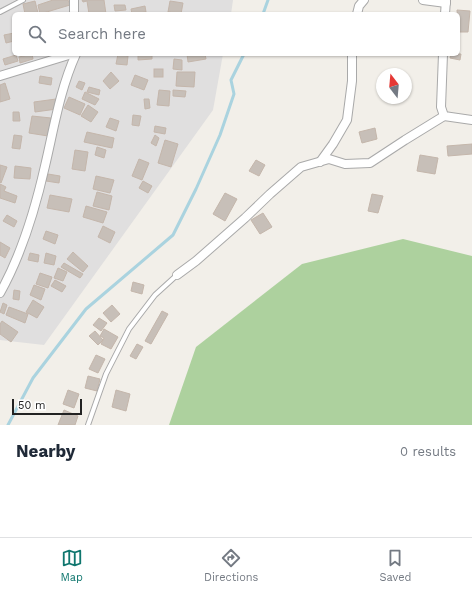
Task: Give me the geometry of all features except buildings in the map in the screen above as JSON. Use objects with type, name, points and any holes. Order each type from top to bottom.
[{"type":"street","points":[[74,0],[74,12]]},
{"type":"street","points":[[358,12],[359,6],[364,0]]},
{"type":"street","points":[[423,0],[446,1],[445,12]]},
{"type":"street","points":[[0,76],[65,56]]},
{"type":"street","points":[[0,293],[11,273],[23,244],[45,168],[69,69],[75,56]]},
{"type":"street","points":[[320,162],[348,120],[352,81],[352,56]]},
{"type":"street","points":[[443,56],[441,107],[444,116]]},
{"type":"street","points":[[177,275],[196,261],[246,218],[270,194],[301,167],[329,159],[345,164],[370,163],[444,116],[472,120]]},
{"type":"lane","points":[[0,12],[23,0]]},
{"type":"lane","points":[[88,425],[106,374],[129,329],[155,295],[177,275]]},
{"type":"shaded area","points":[[0,0],[233,0],[231,12],[12,12],[12,56],[223,56],[213,110],[44,345],[0,340]]},
{"type":"green space","points":[[403,239],[472,256],[472,425],[169,425],[196,347],[302,264]]},
{"type":"waterway","points":[[264,12],[268,0]]},
{"type":"waterway","points":[[8,425],[33,378],[86,309],[173,235],[196,189],[220,135],[234,94],[231,80],[243,56]]}]
